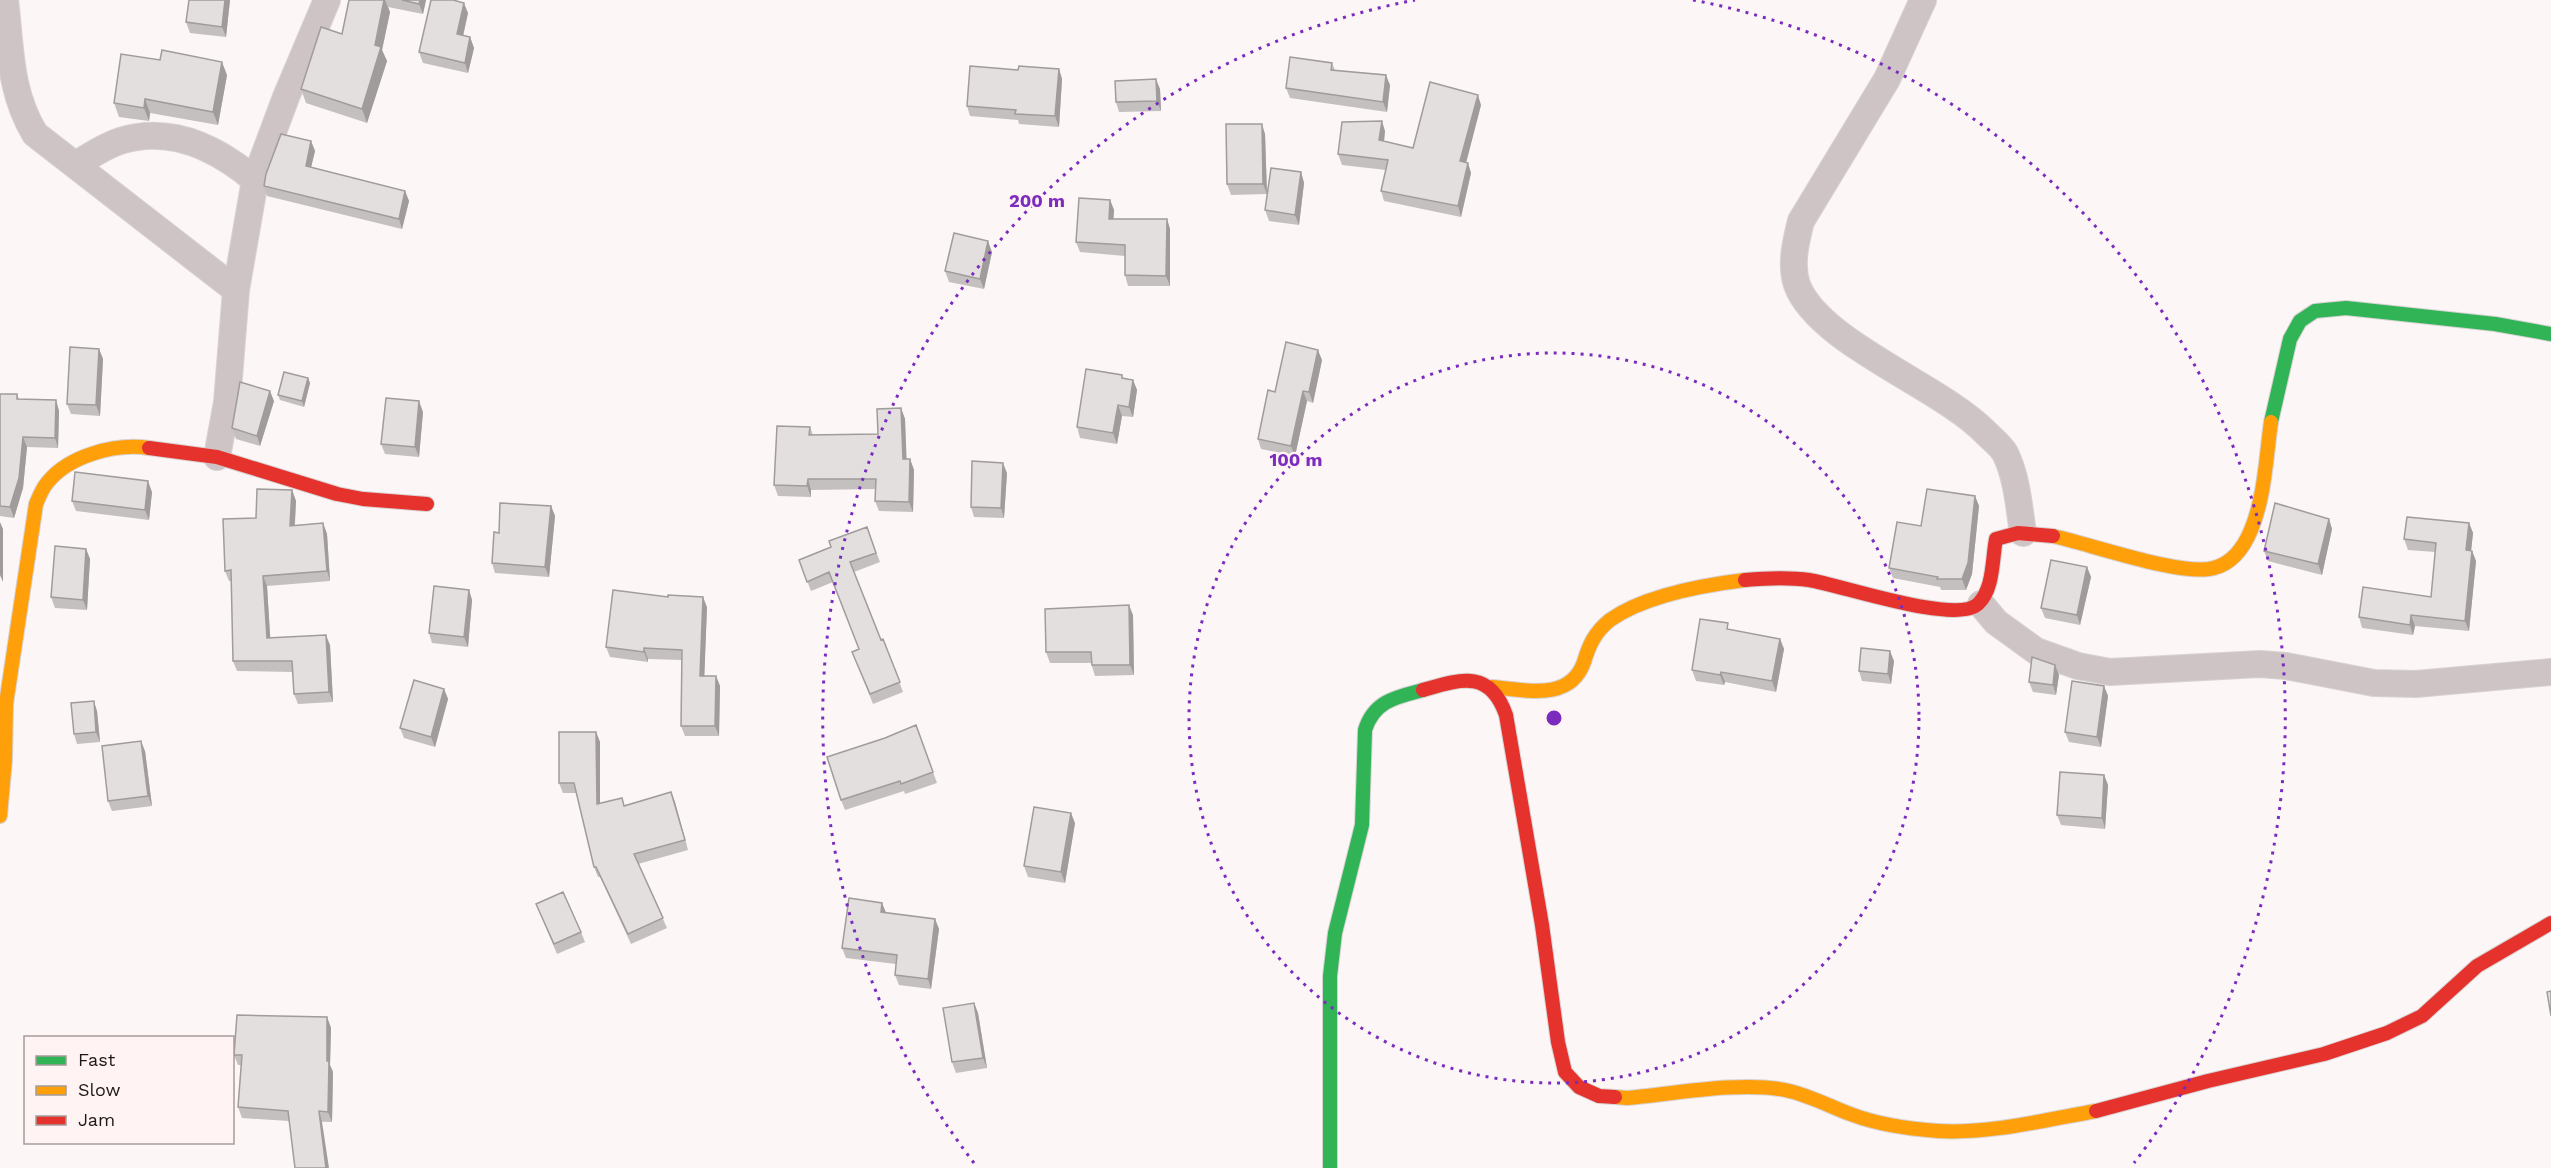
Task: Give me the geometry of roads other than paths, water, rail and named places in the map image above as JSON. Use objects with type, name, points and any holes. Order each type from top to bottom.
[{"type":"street","points":[[5,0],[14,82],[22,114],[35,134],[236,290]]},
{"type":"street","points":[[217,458],[227,402],[236,290],[255,180],[327,0]]},
{"type":"street","points":[[1923,0],[1887,79],[1801,222],[1794,266],[1797,285],[1812,307],[1835,330],[1971,417],[2004,452],[2016,485],[2023,533]]},
{"type":"street","points":[[75,165],[117,142],[151,134],[165,135],[205,146],[237,165],[255,180]]},
{"type":"street","points":[[1330,1168],[1329,990],[1333,946],[1362,826],[1362,751],[1368,718],[1375,709],[1441,685],[1465,681],[1478,681],[1492,687],[1553,690],[1571,684],[1578,675],[1592,638],[1603,624],[1629,610],[1661,598],[1740,581],[1771,578],[1806,580],[1848,588],[1911,605],[1973,608],[1981,604],[1986,596],[1996,539],[2006,532],[2069,540],[2179,568],[2211,569],[2231,561],[2243,547],[2253,524],[2267,462],[2271,421],[2286,353],[2300,321],[2310,313],[2326,308],[2346,308],[2495,324],[2551,334]]},
{"type":"street","points":[[0,816],[5,760],[6,704],[30,533],[36,504],[46,484],[61,469],[96,451],[144,447],[217,458],[338,494],[428,504]]},
{"type":"street","points":[[1981,604],[1996,622],[2036,651],[2078,666],[2110,672],[2260,664],[2286,666],[2374,683],[2416,684],[2551,672]]},
{"type":"street","points":[[1492,687],[1501,698],[1506,716],[1542,925],[1558,1042],[1565,1071],[1579,1087],[1599,1096],[1627,1098],[1759,1086],[1786,1089],[1878,1123],[1939,1131],[1999,1127],[2098,1112],[2208,1081],[2324,1054],[2387,1033],[2422,1016],[2477,966],[2551,922]]}]
